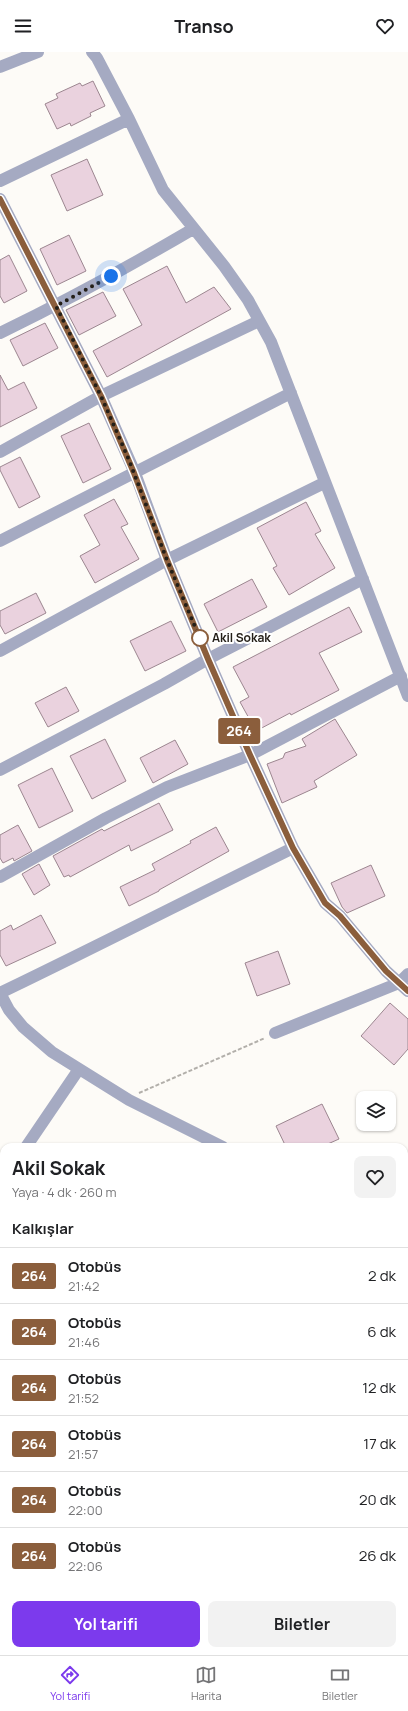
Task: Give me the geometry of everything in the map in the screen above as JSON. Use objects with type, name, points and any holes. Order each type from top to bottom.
[{"type":"street","points":[[0,67],[38,52]]},
{"type":"street","points":[[92,52],[97,58],[129,119],[161,185],[193,229],[224,266],[248,300],[259,320],[278,359],[324,483],[408,696]]},
{"type":"street","points":[[0,181],[129,119]]},
{"type":"street","points":[[0,199],[101,396],[134,473],[167,560],[208,659],[293,848],[325,903],[340,916],[386,971],[408,991]]},
{"type":"street","points":[[0,333],[56,306],[152,254],[193,229]]},
{"type":"street","points":[[0,452],[101,396],[259,320]]},
{"type":"street","points":[[0,541],[291,394]]},
{"type":"street","points":[[0,652],[167,560],[324,483]]},
{"type":"street","points":[[0,770],[164,684],[208,659],[363,579]]},
{"type":"street","points":[[0,877],[106,818],[167,787],[250,755],[401,676]]},
{"type":"street","points":[[215,1143],[129,1100],[36,1040],[23,1027],[5,1013],[0,993],[95,948],[180,903],[293,848]]},
{"type":"street","points":[[275,1033],[399,983],[408,974]]},
{"type":"street","points":[[29,1143],[80,1069]]},
{"type":"path","points":[[129,1100],[137,1093],[275,1033]]},
{"type":"building","points":[[93,81],[105,106],[90,113],[91,116],[71,126],[70,123],[57,129],[45,104],[58,98],[56,94],[80,83],[82,86]]},
{"type":"building","points":[[87,159],[103,195],[67,211],[51,175]]},
{"type":"building","points":[[69,235],[86,271],[57,285],[40,249]]},
{"type":"building","points":[[9,255],[27,291],[4,303],[0,296],[0,260]]},
{"type":"building","points":[[167,266],[186,303],[214,287],[231,309],[107,377],[93,351],[142,325],[123,289]]},
{"type":"building","points":[[103,292],[116,316],[79,335],[66,310]]},
{"type":"building","points":[[45,323],[58,348],[23,366],[10,340]]},
{"type":"building","points":[[0,375],[8,390],[24,382],[37,408],[0,427]]},
{"type":"building","points":[[89,423],[111,469],[83,483],[61,436]]},
{"type":"building","points":[[20,457],[40,497],[19,508],[0,470],[0,467]]},
{"type":"building","points":[[114,499],[128,524],[121,527],[139,559],[95,583],[80,556],[100,545],[84,515]]},
{"type":"building","points":[[306,502],[321,531],[315,534],[335,568],[289,595],[273,568],[277,566],[257,528]]},
{"type":"building","points":[[252,579],[267,607],[218,632],[204,604]]},
{"type":"building","points":[[36,593],[46,613],[5,634],[0,625],[0,611]]},
{"type":"building","points":[[349,607],[362,632],[319,653],[339,690],[256,731],[240,702],[249,697],[233,667]]},
{"type":"building","points":[[171,621],[186,651],[145,671],[130,641]]},
{"type":"building","points":[[66,687],[79,711],[48,727],[35,703]]},
{"type":"building","points":[[335,719],[357,755],[314,781],[317,787],[282,803],[267,764],[283,758],[285,753],[306,746],[302,739]]},
{"type":"building","points":[[105,739],[126,781],[92,799],[70,756]]},
{"type":"building","points":[[175,740],[188,764],[153,783],[140,758]]},
{"type":"building","points":[[52,768],[73,811],[39,828],[18,785]]},
{"type":"building","points":[[159,803],[173,830],[131,851],[129,845],[70,877],[69,875],[64,877],[53,856],[102,829],[104,831]]},
{"type":"building","points":[[18,825],[32,851],[14,861],[13,858],[3,863],[0,858],[0,835]]},
{"type":"building","points":[[216,827],[229,851],[159,891],[129,906],[120,887],[155,870],[152,864],[191,843],[190,841]]},
{"type":"building","points":[[39,864],[50,885],[34,895],[22,874]]},
{"type":"building","points":[[371,865],[385,896],[347,913],[342,907],[331,883]]},
{"type":"building","points":[[41,915],[56,943],[6,966],[0,955],[0,931],[11,925],[13,930]]},
{"type":"building","points":[[278,951],[290,984],[257,996],[245,963]]},
{"type":"building","points":[[390,1003],[408,1019],[408,1049],[394,1065],[361,1036]]},
{"type":"building","points":[[322,1104],[339,1139],[330,1143],[284,1143],[276,1126]]},
{"type":"bus line","name":"264","points":[[0,199],[101,396],[134,473],[167,560],[208,659],[293,848],[325,903],[340,916],[386,971],[408,991]]},
{"type":"place","name":"Akil Sokak","points":[[200,638]]},
{"type":"route","points":[[111,276],[56,306],[101,396],[129,460],[167,560],[201,641],[200,638]]}]
